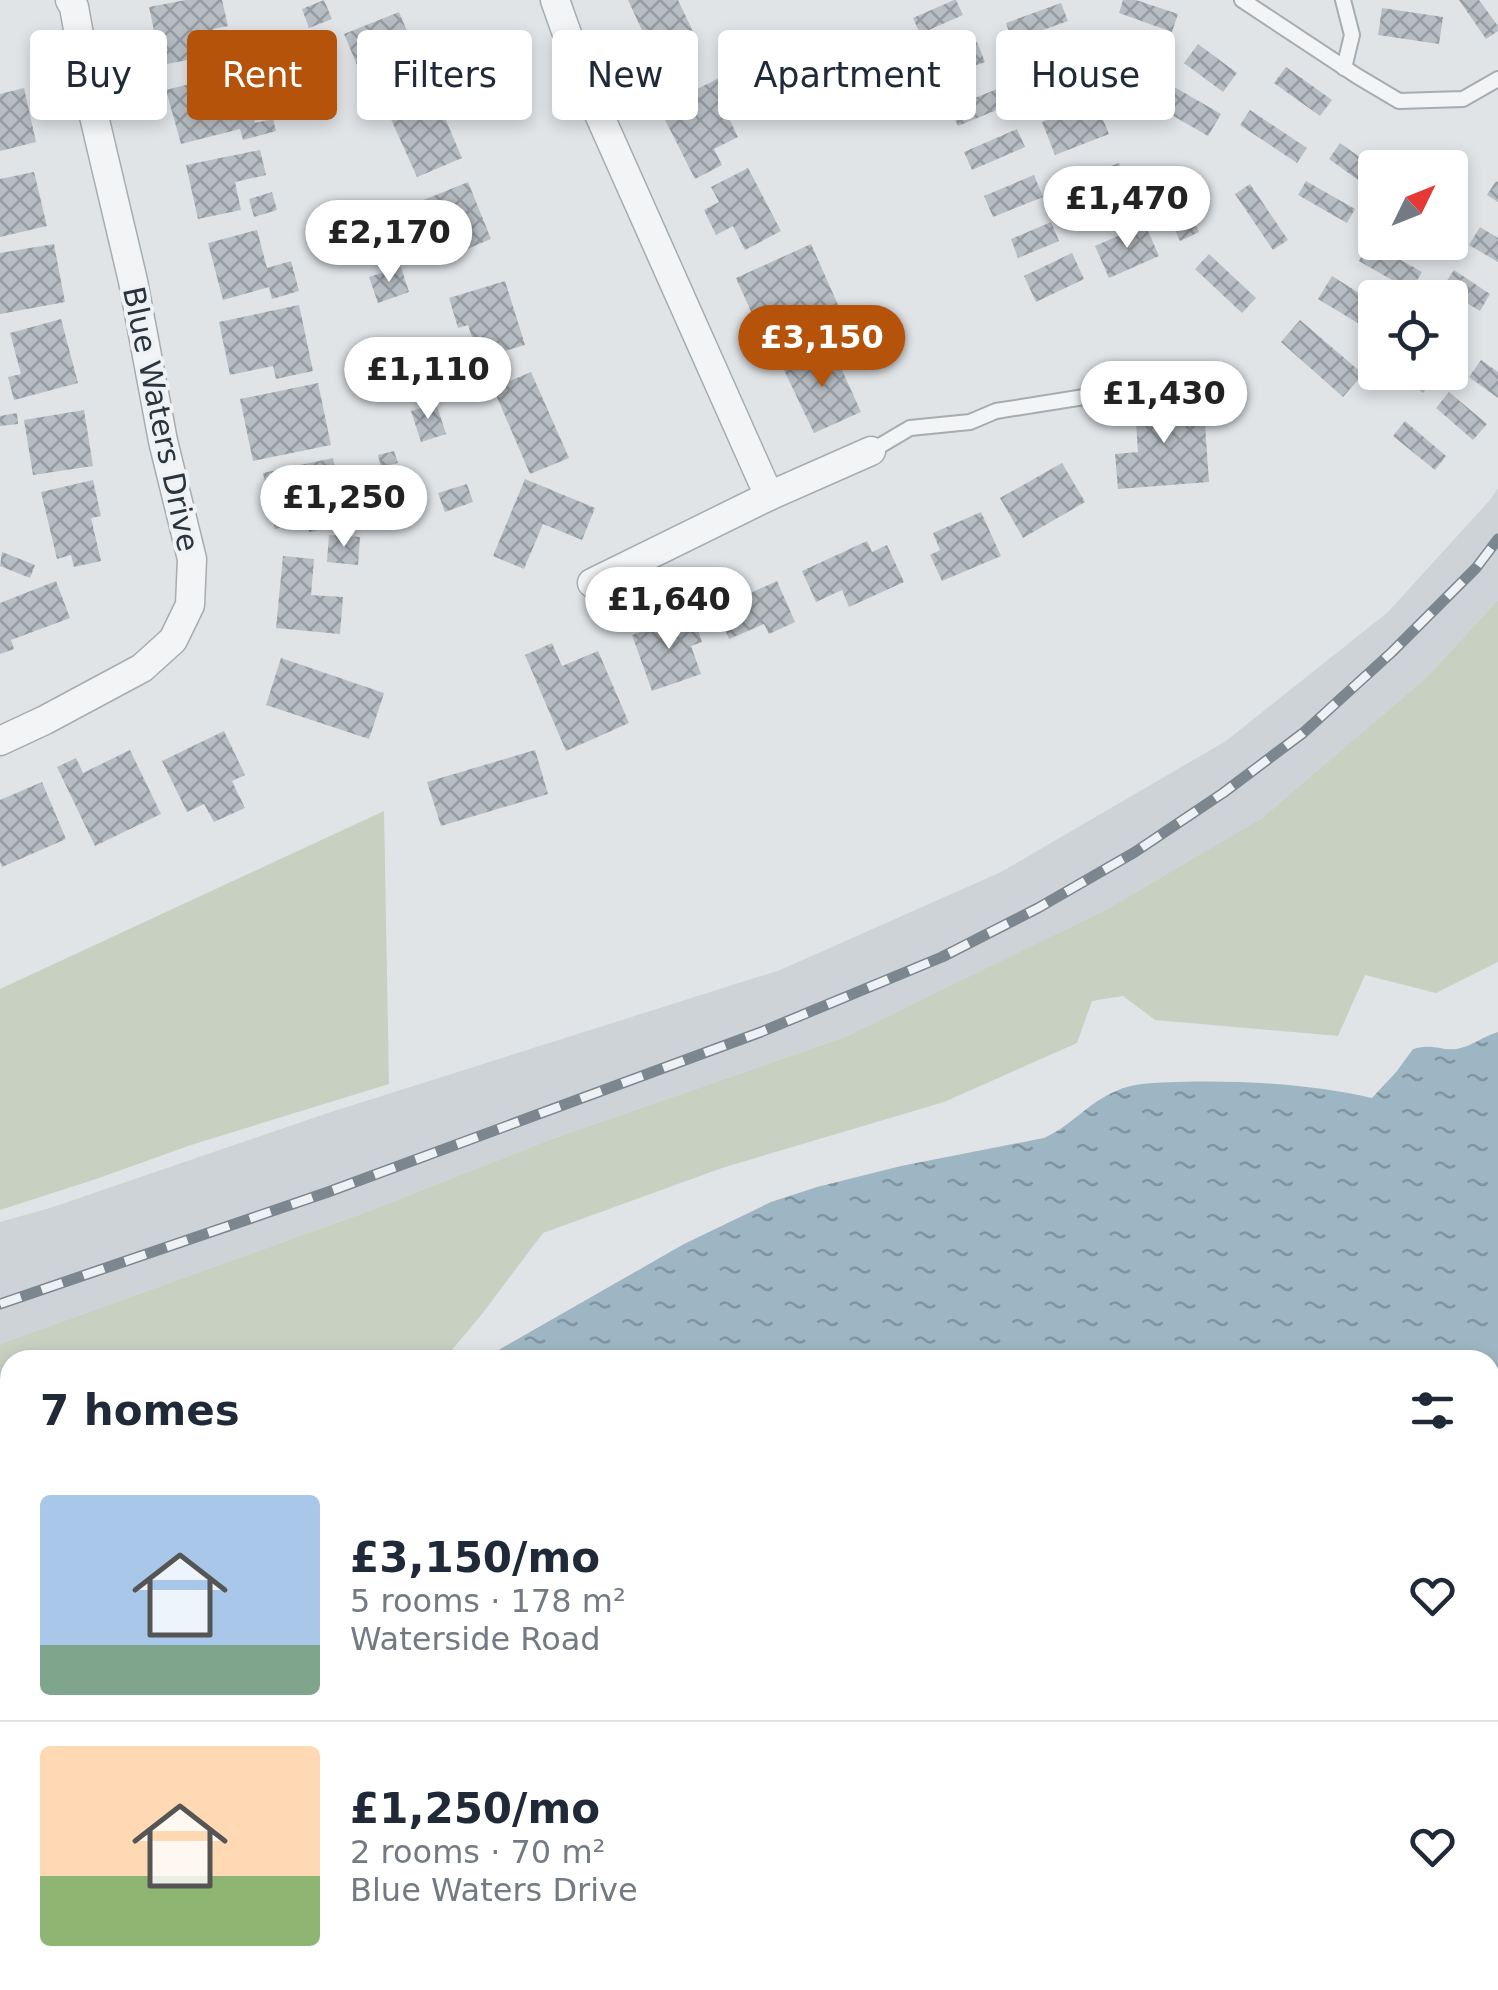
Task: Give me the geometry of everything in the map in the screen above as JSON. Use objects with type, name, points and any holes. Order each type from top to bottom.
[{"type":"street","name":"Blue Waters Drive","points":[[0,741],[142,668],[172,640],[190,605],[192,559],[70,0]]},
{"type":"street","points":[[555,0],[582,76],[769,496]]},
{"type":"street","points":[[592,583],[769,496],[870,452]]},
{"type":"lane","points":[[1242,0],[1400,101],[1463,99],[1498,79]]},
{"type":"lane","points":[[1344,0],[1352,35],[1344,68]]},
{"type":"lane","points":[[870,452],[910,428],[970,422],[996,411],[1103,394]]},
{"type":"shaded area","points":[[1498,488],[1498,600],[1427,677],[1262,818],[1109,908],[845,1037],[549,1140],[372,1210],[0,1344],[0,1222],[780,970],[1001,872],[1226,741],[1388,612]]},
{"type":"shaded area","points":[[1498,600],[1498,962],[1436,993],[1365,975],[1338,1036],[1155,1020],[1123,996],[1092,1001],[1077,1043],[944,1102],[722,1168],[543,1233],[452,1350],[0,1350],[0,1344],[372,1210],[549,1140],[845,1037],[1109,908],[1262,818],[1427,677]]},
{"type":"shaded area","points":[[384,811],[389,1084],[0,1210],[0,989]]},
{"type":"water","points":[[1498,1032],[1498,1350],[498,1350],[684,1244],[771,1202],[901,1166],[1044,1138],[1123,1088],[1138,1084],[1251,1082],[1372,1098],[1413,1049],[1468,1046]]},
{"type":"building","points":[[186,0],[222,0],[228,26],[187,30],[187,60],[167,64],[167,30],[154,30],[149,7]]},
{"type":"building","points":[[324,0],[332,19],[309,28],[302,9]]},
{"type":"building","points":[[628,0],[678,0],[692,30],[642,30]]},
{"type":"building","points":[[954,0],[963,15],[929,30],[918,30],[913,18]]},
{"type":"building","points":[[1123,0],[1136,0],[1178,14],[1173,30],[1166,30],[1119,13]]},
{"type":"building","points":[[1459,0],[1479,0],[1498,31],[1486,39]]},
{"type":"building","points":[[1061,3],[1068,21],[1043,30],[1008,30],[1006,23]]},
{"type":"building","points":[[1382,8],[1443,17],[1439,44],[1378,35]]},
{"type":"building","points":[[399,12],[407,30],[357,30],[357,65],[344,34]]},
{"type":"building","points":[[976,42],[985,62],[976,65]]},
{"type":"building","points":[[1198,44],[1237,73],[1223,92],[1184,63]]},
{"type":"building","points":[[1286,67],[1332,100],[1320,116],[1274,83]]},
{"type":"building","points":[[718,78],[718,120],[730,120],[738,137],[714,149],[722,165],[695,179],[665,120],[698,120],[698,88]]},
{"type":"building","points":[[187,85],[187,120],[273,120],[276,131],[243,140],[240,129],[181,144],[167,90]]},
{"type":"building","points":[[1175,87],[1221,114],[1208,136],[1175,117]]},
{"type":"building","points":[[24,88],[36,142],[0,151],[0,94]]},
{"type":"building","points":[[996,89],[996,110],[976,119],[976,97]]},
{"type":"building","points":[[1250,110],[1307,148],[1297,163],[1240,125]]},
{"type":"building","points":[[391,120],[446,120],[462,158],[417,177]]},
{"type":"building","points":[[1103,120],[1109,134],[1055,155],[1042,122]]},
{"type":"building","points":[[1017,129],[1025,147],[972,170],[964,152]]},
{"type":"building","points":[[1340,143],[1358,156],[1358,180],[1329,159]]},
{"type":"building","points":[[260,150],[266,175],[235,182],[241,210],[198,219],[186,165]]},
{"type":"building","points":[[1119,163],[1131,194],[1076,216],[1064,184]]},
{"type":"building","points":[[748,168],[781,231],[745,250],[733,226],[716,235],[704,210],[719,202],[711,187]]},
{"type":"building","points":[[34,172],[47,226],[0,237],[0,179]]},
{"type":"building","points":[[1034,175],[1043,197],[993,217],[984,196]]},
{"type":"building","points":[[1175,175],[1199,232],[1180,241],[1155,184]]},
{"type":"building","points":[[1306,181],[1355,209],[1347,223],[1298,195]]},
{"type":"building","points":[[468,182],[491,239],[445,258],[421,201]]},
{"type":"building","points":[[1498,182],[1498,202],[1487,195]]},
{"type":"building","points":[[1250,184],[1288,240],[1273,250],[1235,194]]},
{"type":"building","points":[[272,192],[277,210],[254,217],[249,199]]},
{"type":"building","points":[[1051,222],[1059,241],[1018,258],[1011,239]]},
{"type":"building","points":[[1145,224],[1159,256],[1109,278],[1095,246]]},
{"type":"building","points":[[1480,227],[1498,238],[1498,262],[1469,245]]},
{"type":"building","points":[[257,230],[267,268],[291,261],[299,291],[272,299],[269,287],[223,300],[208,243]]},
{"type":"building","points":[[54,244],[65,302],[0,314],[0,253]]},
{"type":"building","points":[[811,244],[839,307],[814,319],[819,330],[769,352],[736,278]]},
{"type":"building","points":[[1072,253],[1084,279],[1036,302],[1024,276]]},
{"type":"building","points":[[1209,254],[1256,298],[1242,313],[1195,269]]},
{"type":"building","points":[[1401,260],[1422,272],[1417,280],[1392,280],[1359,261]]},
{"type":"building","points":[[401,267],[409,292],[378,303],[369,277]]},
{"type":"building","points":[[1454,270],[1490,294],[1480,311],[1468,304],[1468,280],[1447,280]]},
{"type":"building","points":[[1332,276],[1358,292],[1358,323],[1318,299]]},
{"type":"building","points":[[505,281],[525,345],[495,354],[491,341],[475,346],[468,325],[458,328],[449,298]]},
{"type":"building","points":[[299,305],[313,371],[276,379],[273,366],[230,375],[219,322]]},
{"type":"building","points":[[61,319],[78,383],[14,400],[8,377],[21,374],[10,333]]},
{"type":"building","points":[[1300,320],[1358,370],[1358,380],[1343,397],[1281,342]]},
{"type":"building","points":[[831,346],[861,412],[814,433],[783,368]]},
{"type":"building","points":[[1481,360],[1498,372],[1498,398],[1469,377]]},
{"type":"building","points":[[427,367],[434,392],[408,399],[402,374]]},
{"type":"building","points":[[531,372],[569,458],[530,474],[493,388]]},
{"type":"building","points":[[318,383],[331,445],[253,461],[240,399]]},
{"type":"building","points":[[1168,391],[1169,413],[1204,410],[1209,482],[1118,489],[1115,454],[1138,452],[1134,394]]},
{"type":"building","points":[[1449,392],[1487,424],[1473,440],[1436,408]]},
{"type":"building","points":[[436,403],[446,434],[421,442],[411,411]]},
{"type":"building","points":[[84,410],[93,466],[33,475],[24,420]]},
{"type":"building","points":[[17,413],[18,424],[0,426],[0,416]]},
{"type":"building","points":[[1405,421],[1446,456],[1435,470],[1393,436]]},
{"type":"building","points":[[394,451],[398,463],[381,467],[378,455]]},
{"type":"building","points":[[333,458],[339,486],[312,491],[316,507],[351,500],[356,522],[309,532],[307,522],[275,529],[263,473]]},
{"type":"building","points":[[1062,463],[1085,502],[1023,538],[1000,498]]},
{"type":"building","points":[[525,479],[595,508],[582,540],[543,524],[524,569],[493,556]]},
{"type":"building","points":[[93,480],[101,516],[91,518],[101,561],[74,567],[71,555],[57,559],[41,492]]},
{"type":"building","points":[[467,484],[473,502],[445,512],[438,493]]},
{"type":"building","points":[[981,512],[1001,556],[942,581],[930,555],[940,550],[933,533]]},
{"type":"building","points":[[329,535],[360,537],[358,565],[327,562]]},
{"type":"building","points":[[867,541],[872,552],[887,545],[904,582],[849,607],[842,590],[816,602],[802,571]]},
{"type":"building","points":[[2,552],[35,565],[30,578],[0,566]]},
{"type":"building","points":[[283,556],[314,559],[311,595],[343,597],[340,634],[276,628]]},
{"type":"building","points":[[56,581],[70,618],[11,640],[14,649],[0,654],[0,603]]},
{"type":"building","points":[[777,581],[795,622],[769,634],[764,624],[729,639],[716,608]]},
{"type":"building","points":[[692,614],[702,642],[691,646],[701,674],[652,691],[632,635]]},
{"type":"building","points":[[552,643],[562,666],[598,651],[629,723],[566,751],[525,655]]},
{"type":"building","points":[[281,658],[384,693],[369,739],[266,705]]},
{"type":"building","points":[[224,731],[245,775],[232,781],[245,808],[214,822],[204,804],[187,812],[162,761]]},
{"type":"building","points":[[130,750],[161,814],[95,846],[57,767],[76,758],[83,773]]},
{"type":"building","points":[[535,750],[548,794],[441,826],[427,782]]},
{"type":"building","points":[[42,782],[66,839],[2,867],[0,800]]},
{"type":"railway","points":[[0,1304],[328,1192],[761,1032],[942,957],[1038,908],[1135,852],[1303,733],[1392,652],[1476,568],[1498,539]]}]
